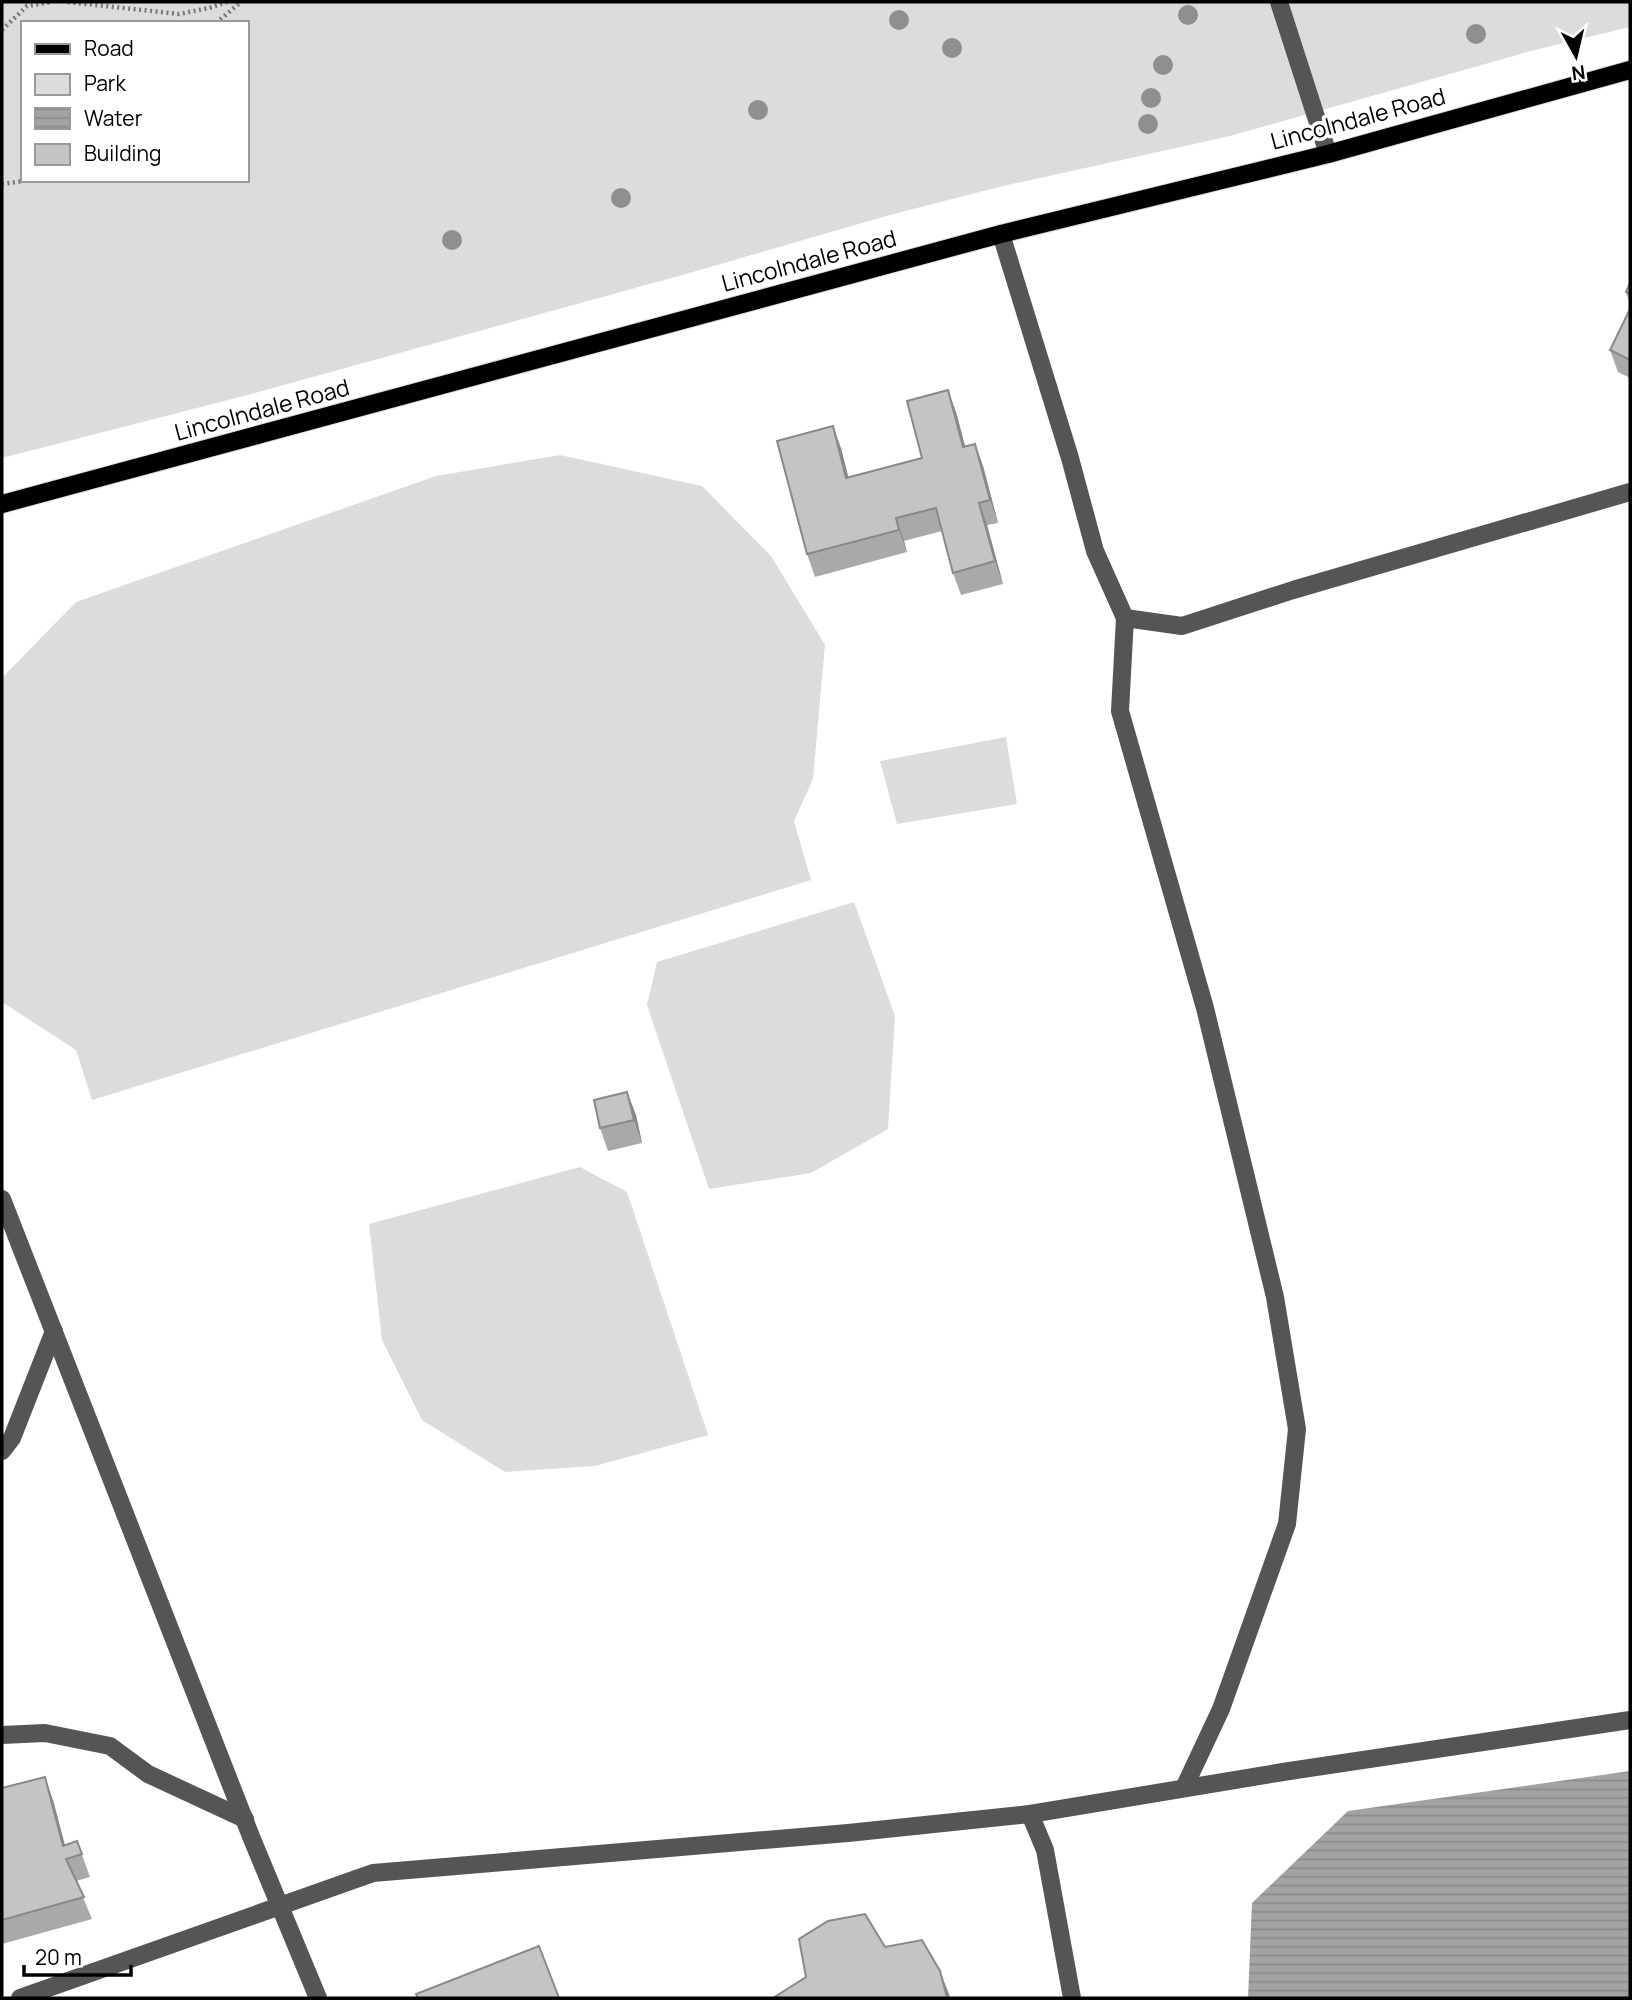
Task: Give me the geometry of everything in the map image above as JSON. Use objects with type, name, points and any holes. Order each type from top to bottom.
[{"type":"main road","name":"Lincolndale Road","points":[[2,504],[1001,234],[1328,154],[1630,70]]},
{"type":"lane","points":[[1279,2],[1328,154]]},
{"type":"lane","points":[[1001,234],[1070,458],[1095,551],[1125,618],[1120,711],[1208,1021],[1275,1297],[1297,1429],[1287,1524],[1221,1709],[1184,1788]]},
{"type":"lane","points":[[1125,618],[1182,626],[1293,590],[1630,492]]},
{"type":"lane","points":[[2,1199],[318,1998]]},
{"type":"lane","points":[[2,1451],[12,1438],[54,1331]]},
{"type":"lane","points":[[20,1998],[373,1873],[848,1833],[1030,1814],[1630,1720]]},
{"type":"lane","points":[[2,1735],[45,1733],[110,1746],[148,1774],[245,1819]]},
{"type":"lane","points":[[1030,1814],[1045,1850],[1072,1998]]},
{"type":"path","points":[[2,30],[30,4],[52,2]]},
{"type":"path","points":[[68,2],[179,14],[227,2]]},
{"type":"path","points":[[218,21],[241,2]]},
{"type":"path","points":[[2,184],[21,181]]},
{"type":"green space","points":[[2,2],[1630,2],[1630,27],[1531,51],[1230,136],[1003,186],[886,216],[240,397],[2,458]]},
{"type":"green space","points":[[560,455],[702,486],[771,556],[825,645],[813,779],[794,821],[811,880],[92,1100],[76,1050],[2,1002],[2,678],[76,602],[436,476]]},
{"type":"green space","points":[[1006,737],[1017,804],[897,824],[880,761]]},
{"type":"green space","points":[[854,902],[895,1016],[888,1129],[811,1173],[709,1189],[647,1005],[657,962]]},
{"type":"green space","points":[[580,1167],[627,1192],[708,1435],[595,1466],[505,1472],[422,1420],[382,1340],[369,1224]]},
{"type":"water","points":[[1630,1771],[1630,1998],[1248,1998],[1252,1903],[1348,1811]]},
{"type":"building","points":[[1630,309],[1630,360],[1610,350]]},
{"type":"building","points":[[948,390],[963,447],[975,444],[990,500],[979,503],[995,561],[953,573],[936,508],[896,518],[899,530],[807,554],[777,441],[833,426],[846,478],[922,458],[907,401]]},
{"type":"building","points":[[627,1092],[634,1120],[600,1128],[594,1100]]},
{"type":"building","points":[[45,1777],[63,1846],[77,1841],[82,1854],[66,1859],[84,1897],[2,1920],[2,1788]]},
{"type":"building","points":[[865,1914],[885,1947],[922,1940],[940,1971],[947,1998],[773,1998],[806,1977],[799,1939],[828,1921]]},
{"type":"building","points":[[539,1946],[559,1998],[418,1998],[416,1994]]}]
